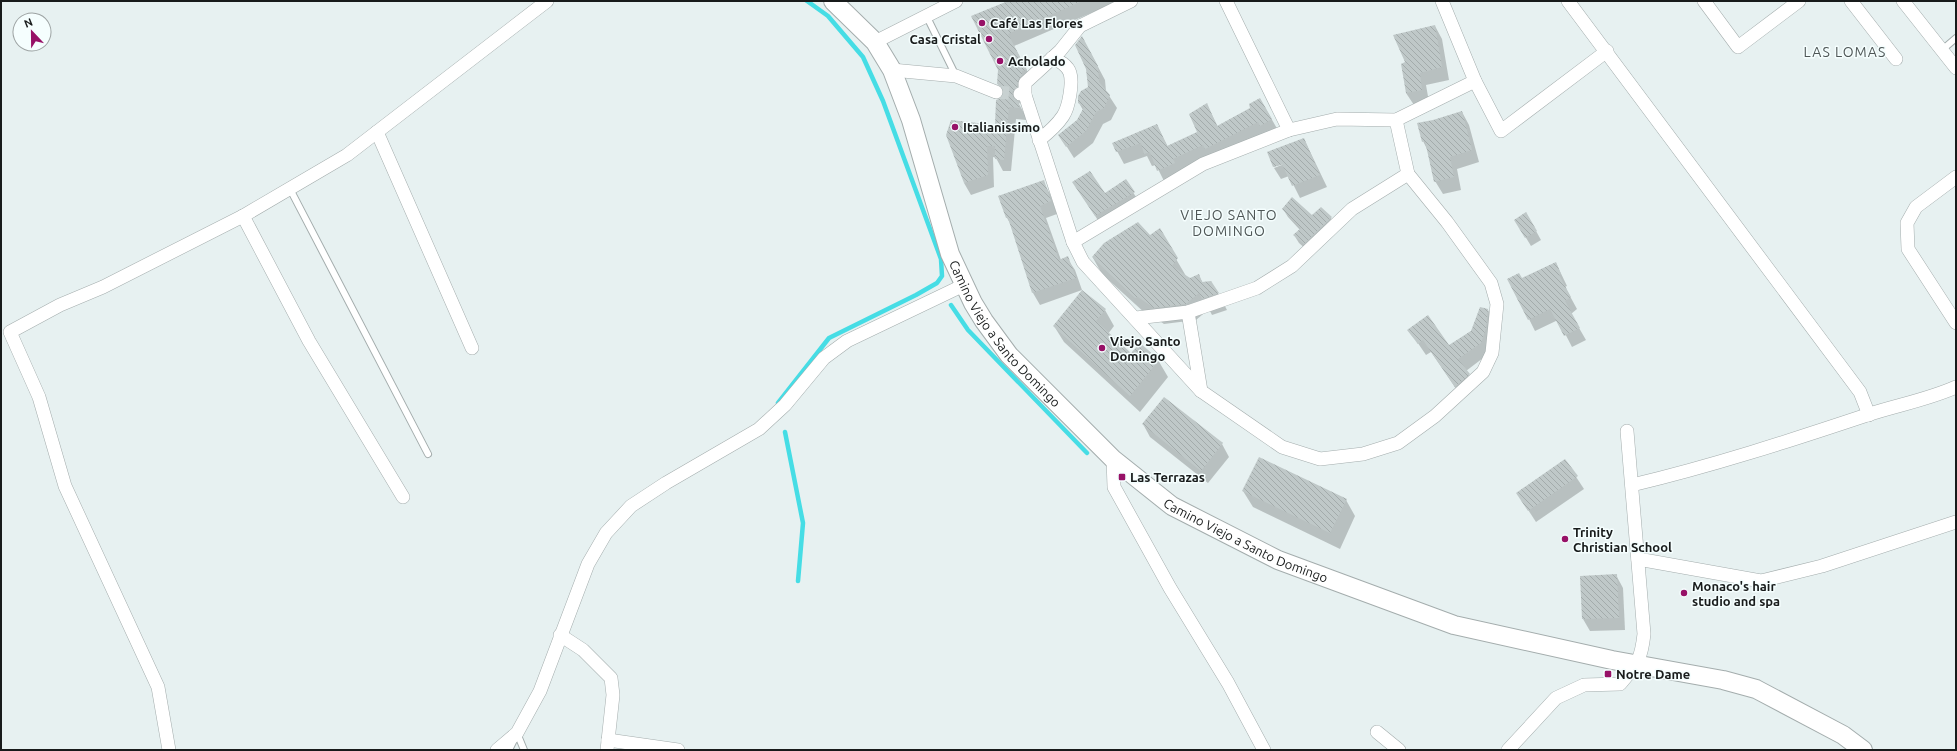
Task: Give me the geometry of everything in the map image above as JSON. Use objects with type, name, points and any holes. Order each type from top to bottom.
[{"type":"street","points":[[169,750],[158,687],[65,486],[39,397],[10,332],[60,305],[103,287],[242,216],[347,155],[548,1]]},
{"type":"street","name":"Camino Viejo a Santo Domingo","points":[[833,1],[875,42],[892,70],[911,120],[950,254],[964,286],[984,321],[1009,355],[1113,459],[1172,506],[1278,560],[1454,625],[1612,660],[1723,680],[1756,689],[1843,735],[1863,750]]},
{"type":"street","points":[[875,42],[956,1]]},
{"type":"street","points":[[1132,1],[1080,26],[1060,51],[1025,83],[1023,94],[1073,242],[1083,262],[1136,318],[1201,391],[1282,447],[1320,459],[1363,454],[1398,443],[1436,416],[1483,372],[1492,353],[1497,304],[1491,283],[1447,222],[1408,174],[1396,120]]},
{"type":"street","points":[[1226,1],[1289,130]]},
{"type":"street","points":[[1442,1],[1475,81],[1501,131],[1607,51]]},
{"type":"street","points":[[1568,1],[1607,51],[1860,392],[1869,415]]},
{"type":"street","points":[[1704,1],[1738,47],[1799,1]]},
{"type":"street","points":[[1851,1],[1896,59]]},
{"type":"street","points":[[1903,1],[1956,68]]},
{"type":"street","points":[[1039,140],[1051,130],[1064,114],[1071,90],[1070,72],[1059,60],[1052,58]]},
{"type":"street","points":[[892,70],[956,76],[996,92]]},
{"type":"street","points":[[1073,242],[1203,164],[1289,130],[1337,119],[1396,120],[1475,81]]},
{"type":"street","points":[[377,132],[472,348]]},
{"type":"street","points":[[1136,318],[1188,312],[1257,288],[1292,266],[1352,209],[1408,174]]},
{"type":"street","points":[[1956,177],[1916,207],[1907,223],[1908,249],[1956,323]]},
{"type":"street","points":[[242,216],[309,341],[403,497]]},
{"type":"street","points":[[497,750],[517,733],[540,691],[588,564],[606,532],[631,506],[666,483],[759,429],[785,405],[824,358],[847,341],[964,286]]},
{"type":"street","points":[[1188,312],[1201,391]]},
{"type":"street","points":[[1632,485],[1704,468],[1869,415],[1936,396],[1956,387]]},
{"type":"street","points":[[1508,750],[1556,698],[1584,685],[1620,684],[1638,664],[1642,652],[1644,634],[1627,431]]},
{"type":"street","points":[[1113,459],[1114,487],[1170,588],[1228,683],[1264,750]]},
{"type":"street","points":[[1638,559],[1761,581],[1822,566],[1956,522]]},
{"type":"street","points":[[560,635],[583,650],[611,678],[613,695],[607,745],[678,750]]},
{"type":"street","points":[[1378,732],[1399,750]]},
{"type":"lane","points":[[927,16],[956,76]]},
{"type":"lane","points":[[1942,50],[1956,38]]},
{"type":"lane","points":[[290,189],[428,454]]},
{"type":"lane","points":[[509,750],[517,733]]},
{"type":"lane","points":[[517,733],[524,750]]},
{"type":"building","points":[[1008,1],[1082,1],[1008,34],[1027,70],[1022,71],[1017,87],[1012,92],[1013,97],[1019,102],[1019,108],[1009,107],[1004,160],[995,159],[995,146],[987,146],[988,175],[964,183],[946,135],[951,120],[995,125],[996,100],[1001,98],[1004,91],[1002,87],[997,84],[998,70],[971,16]]},
{"type":"building","points":[[1435,25],[1442,67],[1420,73],[1422,90],[1406,93],[1401,64],[1405,62],[1393,35]]},
{"type":"building","points":[[1082,36],[1098,66],[1099,82],[1110,95],[1104,108],[1096,112],[1086,131],[1066,147],[1058,135],[1077,120],[1084,107],[1078,103],[1078,96],[1081,91],[1088,87],[1086,69],[1075,45]]},
{"type":"building","points":[[1260,98],[1272,119],[1260,126],[1258,122],[1205,149],[1203,145],[1173,159],[1175,163],[1157,171],[1150,152],[1144,154],[1141,143],[1116,152],[1112,143],[1157,124],[1167,146],[1197,132],[1189,114],[1207,103],[1217,126],[1250,108],[1249,104]]},
{"type":"building","points":[[1462,111],[1472,150],[1450,157],[1454,177],[1434,182],[1425,141],[1422,142],[1417,123],[1433,120]]},
{"type":"building","name":"Viejo Santo Domingo","points":[[1304,138],[1320,175],[1292,186],[1282,164],[1273,167],[1267,152]]},
{"type":"building","points":[[1090,171],[1105,193],[1126,179],[1135,192],[1095,216],[1072,182]]},
{"type":"building","points":[[1044,180],[1051,201],[1040,206],[1059,260],[1068,256],[1076,278],[1032,293],[1008,218],[1006,218],[998,196]]},
{"type":"building","name":"Viejo Santo Domingo","points":[[1292,197],[1312,215],[1321,207],[1332,217],[1304,244],[1293,235],[1301,228],[1282,209]]},
{"type":"building","points":[[1526,212],[1537,231],[1525,238],[1514,220]]},
{"type":"building","points":[[1138,222],[1150,235],[1160,228],[1178,258],[1172,266],[1190,278],[1199,274],[1202,282],[1211,281],[1219,293],[1202,299],[1199,293],[1186,304],[1154,308],[1138,297],[1135,298],[1092,257],[1104,243]]},
{"type":"building","points":[[1556,262],[1561,274],[1559,275],[1571,297],[1565,301],[1580,328],[1564,336],[1550,309],[1528,320],[1507,279],[1519,273],[1522,278]]},
{"type":"building","name":"Viejo Santo Domingo","points":[[1082,290],[1106,309],[1096,321],[1131,353],[1140,343],[1159,360],[1130,396],[1053,326]]},
{"type":"building","points":[[1480,307],[1488,309],[1486,328],[1481,343],[1458,359],[1470,374],[1455,387],[1423,340],[1418,344],[1407,330],[1428,315],[1449,345],[1471,331]]},
{"type":"building","points":[[1164,397],[1223,443],[1201,471],[1142,424]]},
{"type":"building","points":[[1259,457],[1347,499],[1330,533],[1242,491]]},
{"type":"building","points":[[1565,459],[1578,476],[1528,511],[1516,493]]},
{"type":"building","points":[[1617,574],[1619,618],[1582,619],[1580,576]]},
{"type":"waterway","points":[[778,403],[829,338],[916,295],[937,283],[942,276],[941,259],[883,101],[863,57],[828,16],[807,1]]},
{"type":"waterway","points":[[951,305],[968,330],[1087,453]]},
{"type":"waterway","points":[[785,432],[803,523],[798,581]]},
{"type":"tunnel","points":[[996,92],[1020,94]]},
{"type":"place","name":"Café Las Flores","points":[[982,23]]},
{"type":"place","name":"Casa Cristal","points":[[989,39]]},
{"type":"place","name":"Acholado","points":[[1000,61]]},
{"type":"place","name":"Italianissimo","points":[[955,127]]},
{"type":"place","name":"Viejo Santo Domingo","points":[[1102,348]]},
{"type":"place","name":"Las Terrazas","points":[[1122,477]]},
{"type":"place","name":"Trinity Christian School","points":[[1565,539]]},
{"type":"place","name":"Monaco's hair studio and spa","points":[[1684,593]]},
{"type":"place","name":"Notre Dame","points":[[1608,674]]},
{"type":"district","name":"LAS LOMAS","points":[[1845,52]]},
{"type":"district","name":"VIEJO SANTO DOMINGO","points":[[1229,224]]}]
